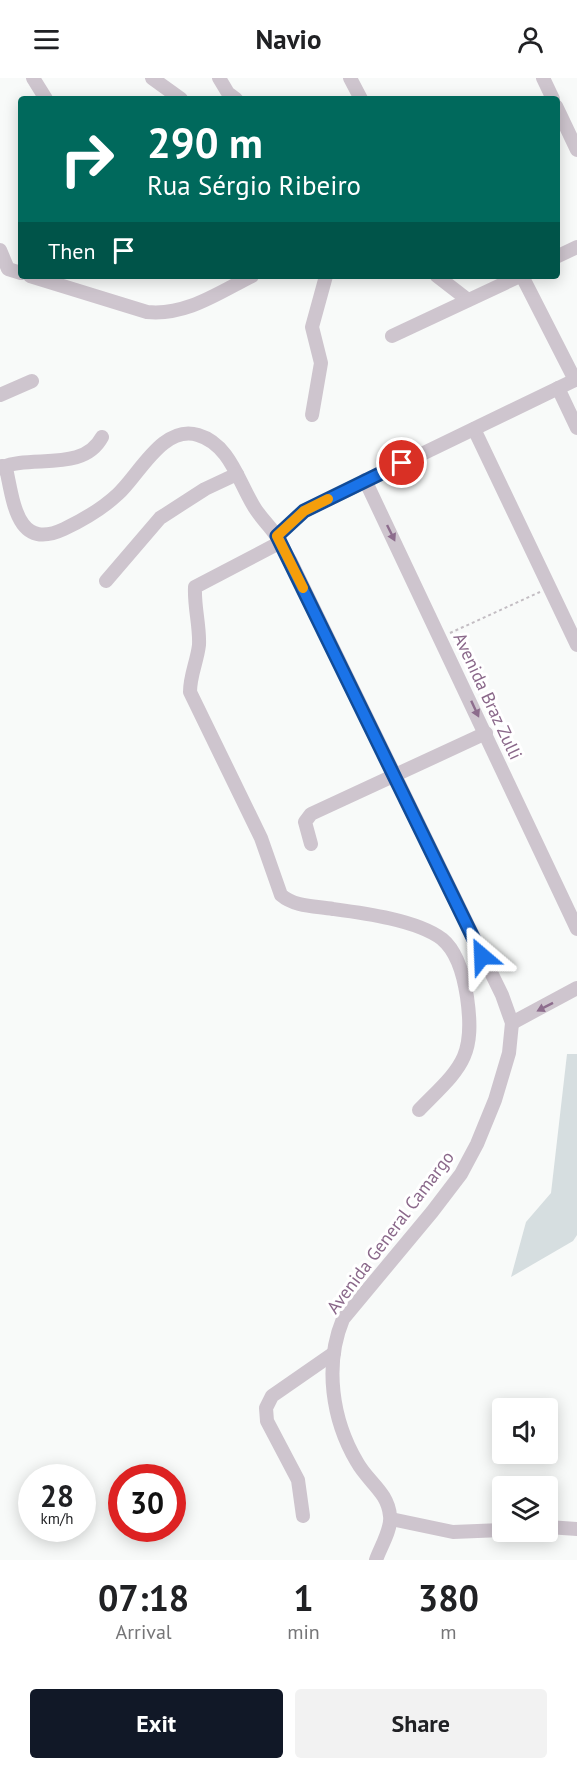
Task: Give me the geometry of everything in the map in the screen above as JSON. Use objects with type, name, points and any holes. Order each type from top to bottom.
[{"type":"street","points":[[33,78],[45,96]]},
{"type":"street","points":[[152,78],[177,96]]},
{"type":"street","points":[[219,78],[232,96]]},
{"type":"street","points":[[350,78],[359,96]]},
{"type":"street","points":[[543,78],[552,96]]},
{"type":"street","points":[[560,114],[577,150]]},
{"type":"street","points":[[560,255],[577,247]]},
{"type":"street","points":[[0,250],[13,270]]},
{"type":"street","points":[[40,279],[147,312],[165,314],[186,309],[246,279]]},
{"type":"street","points":[[312,415],[321,363],[312,327],[326,279]]},
{"type":"street","points":[[441,279],[468,300]]},
{"type":"street","points":[[392,336],[514,279]]},
{"type":"street","points":[[419,1110],[448,1080],[469,1046],[470,1015],[459,964],[442,940],[427,932],[383,918],[294,903],[281,895],[261,838],[190,692],[190,674],[197,658],[199,642],[195,587],[278,539],[304,511],[576,379],[523,279]]},
{"type":"street","points":[[0,395],[33,381]]},
{"type":"street","points":[[558,388],[577,428]]},
{"type":"street","points":[[474,429],[577,645]]},
{"type":"street","points":[[102,437],[94,449],[64,460],[15,462],[1,467],[7,473],[22,522],[37,536],[56,533],[105,505],[119,493],[158,448],[176,435],[190,433],[213,442],[231,462],[261,518],[278,539],[291,562],[502,995],[512,1023],[577,988]]},
{"type":"street","points":[[106,580],[160,518],[196,494],[237,474]]},
{"type":"street","name":"Avenida Braz Zulli","points":[[365,480],[577,929]]},
{"type":"street","points":[[311,844],[305,822],[311,814],[486,733]]},
{"type":"street","points":[[563,899],[577,893]]},
{"type":"street","name":"Avenida General Camargo","points":[[391,1519],[388,1503],[357,1463],[339,1420],[333,1394],[334,1353],[343,1320],[432,1212],[460,1174],[477,1144],[495,1100],[509,1053],[512,1023]]},
{"type":"street","points":[[303,1516],[298,1480],[267,1421],[266,1408],[272,1396],[334,1353]]},
{"type":"street","points":[[376,1560],[391,1519],[453,1532],[492,1530]]},
{"type":"street","points":[[558,1528],[577,1529]]},
{"type":"path","points":[[441,637],[551,587]]},
{"type":"shaded area","points":[[567,1054],[577,1054],[577,1235],[573,1241],[511,1277],[526,1222],[551,1193]]},
{"type":"slow traffic","points":[[303,588],[277,536],[304,511],[328,499]]},
{"type":"route","points":[[402,463],[304,511],[277,536],[482,956]]}]
